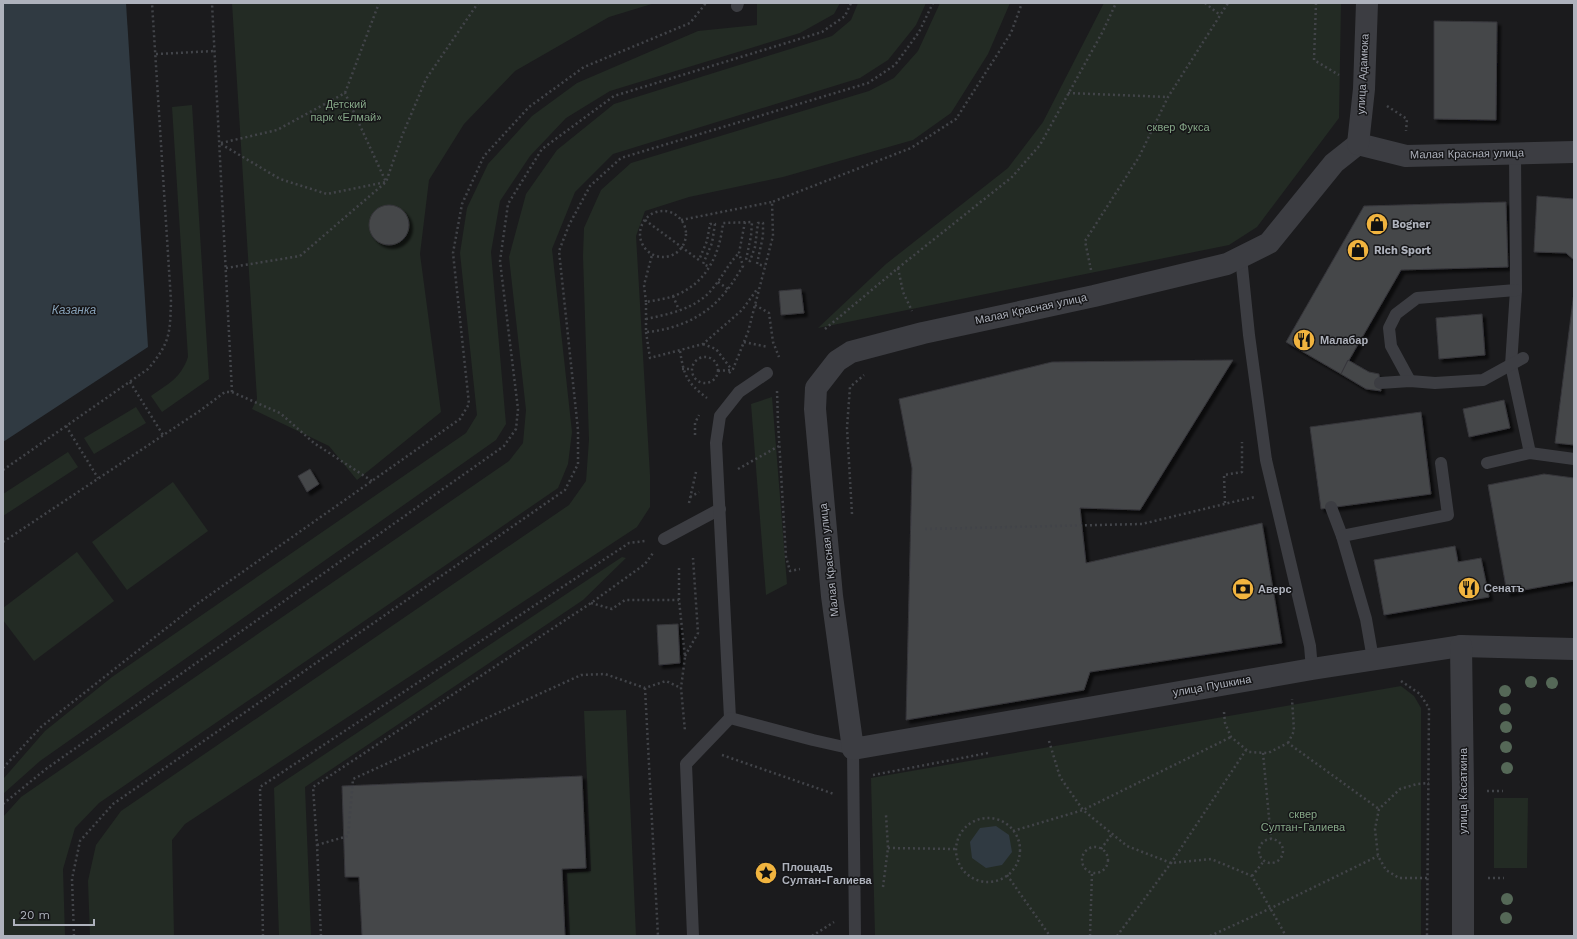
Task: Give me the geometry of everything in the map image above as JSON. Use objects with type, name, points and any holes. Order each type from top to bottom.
[{"type":"street","name":"улица Адамюка","points":[[1358,144],[1364,89],[1367,3]]},
{"type":"street","name":"Малая Красная улица","points":[[853,749],[832,596],[815,409],[816,388],[837,361],[851,352],[923,333],[1094,296],[1227,264],[1269,243],[1334,163],[1358,144],[1406,156],[1574,152]]},
{"type":"street","name":"улица Пушкина","points":[[853,749],[1312,669],[1461,646],[1574,649]]},
{"type":"street","name":"улица Касаткина","points":[[1461,646],[1463,936]]},
{"type":"lane","points":[[1516,153],[1516,290],[1511,365],[1530,453]]},
{"type":"lane","points":[[1241,257],[1249,334],[1266,460],[1309,640],[1312,669]]},
{"type":"lane","points":[[1410,381],[1391,346],[1389,328],[1396,314],[1417,298],[1516,290]]},
{"type":"lane","points":[[1380,382],[1483,380],[1523,358]]},
{"type":"lane","points":[[693,936],[686,764],[730,718],[716,443],[720,416],[739,392],[767,373]]},
{"type":"lane","points":[[1487,463],[1530,453],[1574,459]]},
{"type":"lane","points":[[1342,536],[1448,515],[1441,463]]},
{"type":"lane","points":[[1330,507],[1342,536],[1366,619],[1373,659]]},
{"type":"lane","points":[[664,539],[720,509]]},
{"type":"lane","points":[[730,718],[853,749],[855,936]]},
{"type":"path","points":[[3,470],[148,369],[162,353],[170,332],[171,301],[152,3]]},
{"type":"path","points":[[212,3],[216,51],[232,392]]},
{"type":"path","points":[[220,143],[277,130],[345,93],[379,3]]},
{"type":"path","points":[[226,268],[300,256],[386,182],[402,136],[426,79],[478,3]]},
{"type":"path","points":[[3,768],[41,726],[191,609],[460,419],[469,404],[453,253],[462,204],[484,156],[529,107],[584,67],[690,23],[706,3]]},
{"type":"path","points":[[3,804],[46,769],[504,446],[516,429],[518,409],[500,261],[508,204],[542,149],[614,96],[822,32],[845,16],[851,3]]},
{"type":"path","points":[[74,936],[72,879],[80,841],[113,804],[565,490],[578,464],[578,430],[558,251],[569,225],[590,186],[621,158],[868,83],[895,65],[919,32],[933,3]]},
{"type":"path","points":[[681,220],[772,202],[911,148],[956,119],[1011,33],[1022,3]]},
{"type":"path","points":[[825,329],[898,268],[1012,177],[1040,145],[1103,32],[1116,3]]},
{"type":"path","points":[[1205,3],[1220,15]]},
{"type":"path","points":[[1091,270],[1085,241],[1139,157],[1168,97],[1228,3]]},
{"type":"path","points":[[156,54],[216,51]]},
{"type":"path","points":[[345,93],[386,182]]},
{"type":"path","points":[[1068,93],[1168,97]]},
{"type":"path","points":[[220,143],[280,179],[327,194],[386,182]]},
{"type":"path","points":[[727,376],[732,370],[744,342],[773,236],[772,202]]},
{"type":"path","points":[[668,211],[676,214],[681,220],[686,234],[685,242],[682,248],[672,256],[658,257],[646,251],[640,237],[640,230],[644,220],[654,213],[668,211]]},
{"type":"path","points":[[644,220],[699,260],[707,241],[710,224],[715,224],[712,243],[703,264],[710,267]]},
{"type":"path","points":[[646,332],[677,326],[696,317],[710,308],[728,289],[743,266],[739,253],[745,222]]},
{"type":"path","points":[[646,302],[673,296],[691,287],[701,278],[710,267],[718,250],[723,223],[752,222],[746,260],[750,261],[755,247],[758,223],[763,223],[763,236],[757,264],[765,266]]},
{"type":"path","points":[[646,319],[679,310],[701,300],[712,290],[729,262],[739,253]]},
{"type":"path","points":[[652,255],[644,285],[646,302],[646,332],[650,358],[703,344],[742,310],[760,285]]},
{"type":"path","points":[[898,268],[903,292],[915,316]]},
{"type":"path","points":[[718,282],[728,289]]},
{"type":"path","points":[[673,296],[679,310]]},
{"type":"path","points":[[755,305],[769,313],[773,342]]},
{"type":"path","points":[[744,342],[768,347]]},
{"type":"path","points":[[703,344],[716,349],[732,370]]},
{"type":"path","points":[[680,351],[682,369],[686,379],[697,391],[707,398]]},
{"type":"path","points":[[703,357],[712,359],[715,362],[718,371],[717,375],[712,381],[704,383],[700,382],[694,377],[692,369],[696,361],[703,357]]},
{"type":"path","points":[[682,369],[692,369]]},
{"type":"path","points":[[718,371],[732,370]]},
{"type":"path","points":[[852,522],[848,428],[850,387],[866,373]]},
{"type":"path","points":[[130,382],[163,435]]},
{"type":"path","points":[[3,542],[201,410],[225,392],[232,392],[280,413],[314,442],[372,481]]},
{"type":"path","points":[[704,404],[712,392]]},
{"type":"path","points":[[777,395],[786,557],[790,571],[800,569]]},
{"type":"path","points":[[695,438],[695,423],[701,410]]},
{"type":"path","points":[[66,426],[98,478]]},
{"type":"path","points":[[1225,503],[1224,475],[1242,472],[1241,435]]},
{"type":"path","points":[[689,505],[696,474],[696,467]]},
{"type":"path","points":[[925,528],[1142,524],[1237,500]]},
{"type":"path","points":[[321,936],[317,845],[312,787],[591,603],[645,564],[664,539]]},
{"type":"path","points":[[263,936],[260,786],[629,543],[664,539]]},
{"type":"path","points":[[685,657],[698,633],[693,558]]},
{"type":"path","points":[[679,568],[679,600],[685,657],[681,688],[685,731]]},
{"type":"path","points":[[591,603],[612,609],[625,600],[679,600]]},
{"type":"path","points":[[317,845],[348,836],[353,779],[581,675],[605,674],[645,688],[666,681],[681,688]]},
{"type":"path","points":[[1400,681],[1420,694],[1429,708],[1427,936]]},
{"type":"path","points":[[645,688],[658,936]]},
{"type":"path","points":[[1231,710],[1224,712],[1225,723],[1231,738],[1249,752],[1268,753],[1288,743],[1294,731],[1294,711],[1292,699],[1285,700]]},
{"type":"path","points":[[1013,831],[1083,810],[1231,738]]},
{"type":"path","points":[[1041,743],[1056,740]]},
{"type":"path","points":[[1049,741],[1060,777],[1083,810],[1112,834],[1128,846],[1171,863],[1211,859],[1252,876],[1286,936]]},
{"type":"path","points":[[1288,743],[1379,809]]},
{"type":"path","points":[[1117,936],[1171,863],[1246,750]]},
{"type":"path","points":[[853,778],[988,753]]},
{"type":"path","points":[[1263,753],[1271,839]]},
{"type":"path","points":[[721,755],[841,796]]},
{"type":"path","points":[[1427,878],[1399,878],[1386,870],[1378,856],[1375,829],[1379,809],[1400,789],[1417,784],[1428,783]]},
{"type":"path","points":[[1488,791],[1502,791]]},
{"type":"path","points":[[883,887],[888,848],[886,815]]},
{"type":"path","points":[[978,819],[998,819],[1013,831],[1018,840],[1019,854],[1014,868],[1007,875],[998,880],[978,880],[969,875],[962,868],[957,859],[956,849],[962,831],[969,824],[978,819]]},
{"type":"path","points":[[1101,849],[1112,834]]},
{"type":"path","points":[[1271,839],[1279,842],[1282,846],[1283,855],[1277,862],[1273,863],[1264,861],[1261,857],[1260,848],[1262,844],[1271,839]]},
{"type":"path","points":[[888,848],[956,849]]},
{"type":"path","points":[[1089,849],[1101,849],[1108,857],[1108,863],[1102,871],[1097,873],[1087,870],[1084,866],[1084,856],[1089,849]]},
{"type":"path","points":[[1210,936],[1270,909],[1378,856]]},
{"type":"path","points":[[1252,876],[1264,861]]},
{"type":"path","points":[[1090,936],[1092,872]]},
{"type":"path","points":[[1007,875],[1050,936]]},
{"type":"path","points":[[1492,878],[1504,878]]},
{"type":"path","points":[[812,936],[816,935],[840,919]]},
{"type":"green space","name":"Детский парк «Елмай»","points":[[232,3],[655,3],[609,17],[515,71],[464,124],[429,180],[420,254],[441,412],[357,480],[329,446],[252,409],[257,399]]},
{"type":"green space","points":[[757,3],[840,3],[834,14],[800,33],[610,91],[566,118],[530,156],[500,201],[491,252],[506,424],[496,440],[40,761],[3,794],[4,778],[45,731],[112,677],[466,433],[477,415],[460,253],[467,208],[488,164],[532,116],[577,83],[698,31],[757,25]]},
{"type":"green space","points":[[858,3],[926,3],[916,25],[888,60],[860,78],[613,154],[575,192],[552,249],[572,432],[568,464],[558,488],[99,803],[75,828],[63,869],[65,936],[3,936],[3,817],[21,797],[509,461],[523,443],[526,410],[509,257],[526,194],[557,150],[614,104],[832,36],[851,20]]},
{"type":"green space","points":[[940,3],[1010,3],[988,54],[951,113],[913,140],[783,177],[689,197],[645,211],[636,236],[650,475],[650,507],[637,527],[185,824],[172,840],[174,936],[90,936],[88,881],[96,845],[121,811],[569,505],[586,481],[589,440],[583,256],[584,228],[601,190],[631,163],[869,91],[894,78],[918,51]]},
{"type":"green space","name":"cквер Фукса","points":[[1104,3],[1341,3],[1339,118],[1257,227],[1229,245],[818,328],[886,264],[1008,168],[1043,122]]},
{"type":"green space","points":[[192,105],[209,379],[162,412],[151,396],[178,375],[188,357],[172,107]]},
{"type":"green space","points":[[772,397],[787,584],[766,595],[751,404]]},
{"type":"green space","points":[[136,407],[146,423],[94,454],[84,438]]},
{"type":"green space","points":[[68,452],[78,467],[3,516],[3,494]]},
{"type":"green space","points":[[173,482],[208,531],[127,590],[92,542]]},
{"type":"green space","points":[[77,552],[114,601],[34,661],[3,620],[3,608]]},
{"type":"green space","points":[[622,557],[626,558],[583,600],[305,787],[311,936],[279,936],[274,788]]},
{"type":"green space","name":"сквер Султан-Галиева","points":[[1401,686],[1414,696],[1421,708],[1421,936],[875,936],[871,778]]},
{"type":"green space","points":[[626,710],[636,936],[570,936],[567,873],[591,871],[584,711]]},
{"type":"green space","points":[[1494,798],[1528,798],[1527,868],[1494,868]]},
{"type":"water","name":"Казанка","points":[[3,3],[126,3],[148,347],[3,442]]},
{"type":"water","points":[[996,826],[1009,835],[1012,852],[1002,865],[986,868],[972,858],[970,842],[980,828]]},
{"type":"building","points":[[1434,21],[1497,22],[1496,120],[1434,119]]},
{"type":"building","points":[[1537,196],[1574,199],[1574,260],[1566,253],[1534,252]]},
{"type":"building","points":[[1506,202],[1508,267],[1401,270],[1341,374],[1286,342],[1364,206]]},
{"type":"building","points":[[389,205],[397,207],[403,211],[407,217],[409,225],[407,233],[403,239],[397,243],[389,245],[381,243],[375,239],[371,233],[369,225],[371,217],[375,211],[381,207]]},
{"type":"building","points":[[801,289],[804,313],[781,315],[779,291]]},
{"type":"building","points":[[1574,292],[1574,445],[1555,443]]},
{"type":"building","points":[[1482,314],[1485,355],[1439,359],[1436,318]]},
{"type":"building","points":[[1233,360],[1140,510],[1080,508],[1086,563],[1262,523],[1282,643],[1090,672],[1084,690],[906,720],[912,468],[899,399],[1052,362]]},
{"type":"building","points":[[1348,360],[1369,372],[1379,374],[1381,391],[1366,389],[1341,374]]},
{"type":"building","points":[[1504,400],[1510,428],[1469,437],[1463,409]]},
{"type":"building","points":[[1421,412],[1431,494],[1321,509],[1310,427]]},
{"type":"building","points":[[310,469],[319,484],[307,492],[298,476]]},
{"type":"building","points":[[1544,474],[1574,478],[1574,581],[1507,593],[1488,485]]},
{"type":"building","points":[[1455,546],[1458,562],[1481,558],[1489,597],[1384,615],[1374,560]]},
{"type":"building","points":[[678,624],[680,663],[659,665],[657,625]]},
{"type":"building","points":[[582,776],[586,868],[562,869],[565,936],[362,936],[359,877],[345,877],[342,786]]},
{"type":"place","name":"Bogner","points":[[1377,224]]},
{"type":"place","name":"Rich Sport","points":[[1358,250]]},
{"type":"place","name":"Малабар","points":[[1304,340]]},
{"type":"place","name":"Сенатъ","points":[[1469,588]]},
{"type":"place","name":"Аверс","points":[[1243,589]]},
{"type":"place","name":"Площадь Султан-Галиева","points":[[766,873]]}]
